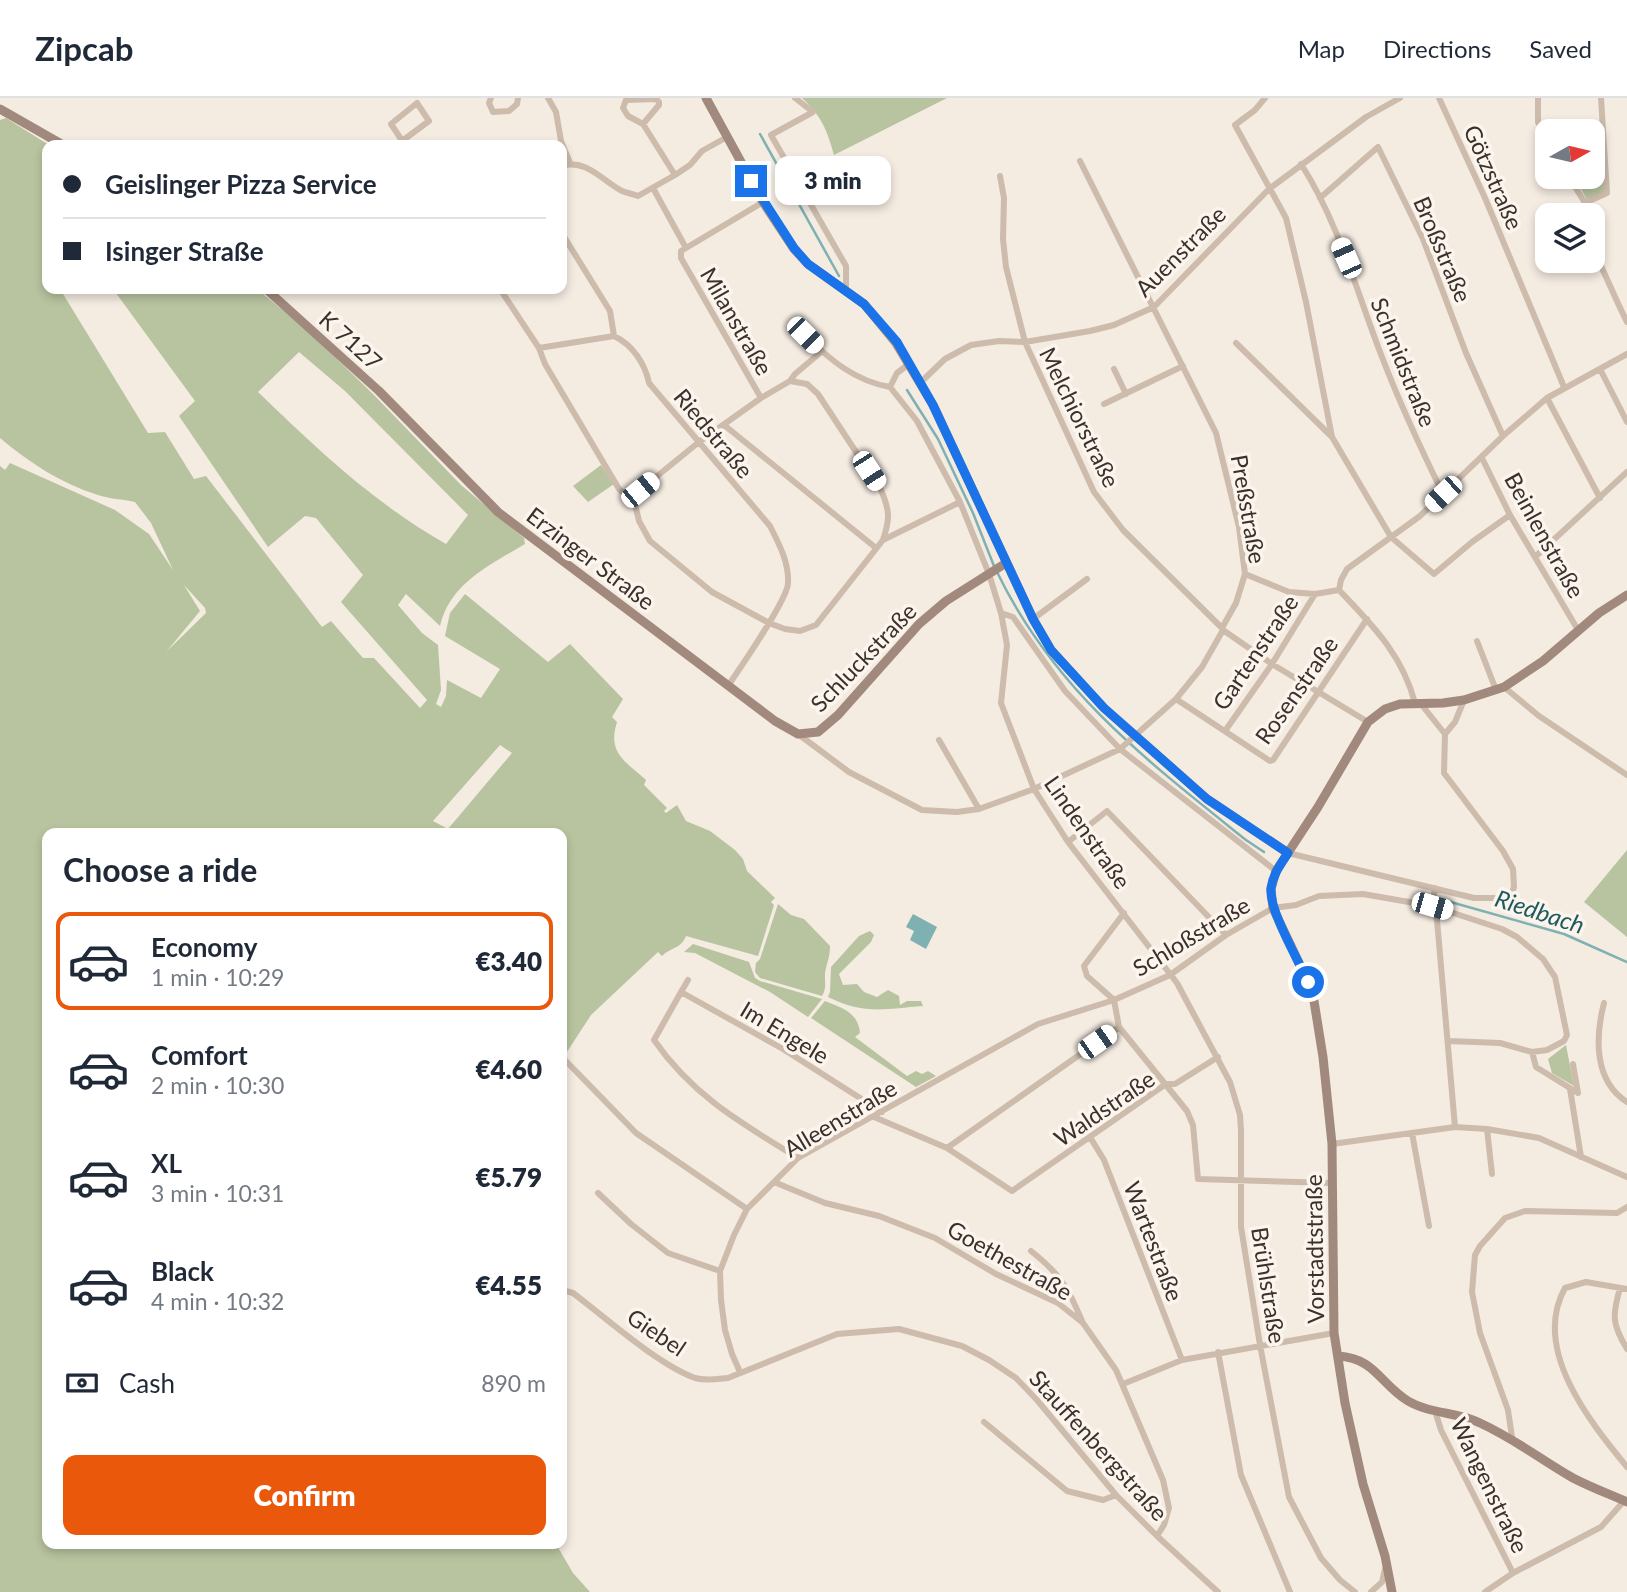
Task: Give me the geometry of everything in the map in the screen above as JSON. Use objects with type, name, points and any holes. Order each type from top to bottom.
[{"type":"street","points":[[491,98],[489,103],[493,112],[509,111],[517,104],[518,98]]},
{"type":"street","points":[[548,98],[556,112],[561,140]]},
{"type":"street","points":[[706,98],[781,230],[808,264],[846,290],[880,320],[921,382],[997,569],[1033,619],[1071,686],[1104,708],[1127,742],[1288,853],[1474,898],[1510,898],[1530,913],[1559,920]]},
{"type":"street","points":[[795,98],[813,112],[771,135],[846,266],[846,290]]},
{"type":"street","points":[[1265,98],[1255,110],[1235,125],[1286,218],[1306,302],[1332,437]]},
{"type":"street","name":"Auenstraße","points":[[921,382],[946,359],[971,345],[999,341],[1025,342],[1114,325],[1154,307],[1269,189],[1366,117],[1399,98]]},
{"type":"street","name":"Götzstraße","points":[[1439,98],[1485,198],[1564,387]]},
{"type":"street","points":[[1538,98],[1538,119]]},
{"type":"street","points":[[1576,189],[1585,203],[1607,193],[1601,98]]},
{"type":"street","points":[[643,124],[659,106],[659,102],[656,99],[626,100],[623,108],[628,116],[643,124],[675,175]]},
{"type":"street","points":[[402,140],[391,124],[417,103],[429,121],[407,140]]},
{"type":"street","points":[[0,109],[54,140]]},
{"type":"street","points":[[567,164],[587,167],[623,191],[638,195],[675,175],[690,165],[702,151],[727,137]]},
{"type":"street","name":"Broßstraße","points":[[1320,198],[1378,147],[1423,239],[1466,353],[1503,436]]},
{"type":"street","points":[[567,156],[570,163]]},
{"type":"street","name":"Preßstraße","points":[[798,734],[849,772],[922,810],[957,812],[979,809],[1034,789],[1127,742],[1176,699],[1202,667],[1236,603],[1245,574],[1239,527],[1216,433],[1080,161]]},
{"type":"street","name":"Schmidstraße","points":[[1301,164],[1320,198],[1346,258],[1410,428],[1443,494]]},
{"type":"street","name":"Melchiorstraße","points":[[1000,176],[1004,198],[1003,239],[1006,267],[1025,342],[1094,492],[1123,530],[1222,629],[1272,664],[1368,722]]},
{"type":"street","name":"Milanstraße","points":[[653,188],[686,248],[681,251],[681,258],[761,398]]},
{"type":"street","points":[[686,248],[763,202]]},
{"type":"street","points":[[539,348],[614,336],[610,311],[567,241]]},
{"type":"street","points":[[1605,272],[1627,322]]},
{"type":"street","name":"K 7127","points":[[272,294],[379,391]]},
{"type":"street","points":[[503,294],[539,348],[545,364],[619,489],[635,504]]},
{"type":"street","points":[[805,335],[821,352],[857,377],[874,384],[890,387],[897,373],[909,364]]},
{"type":"street","name":"Riedstraße","points":[[614,336],[624,341],[646,367],[649,383],[770,526],[784,552],[789,585],[769,623],[728,686]]},
{"type":"street","points":[[1236,343],[1332,437],[1391,537],[1434,574],[1510,515]]},
{"type":"street","points":[[790,381],[807,384],[818,394],[881,490],[888,507],[889,523],[883,540],[816,625],[800,631],[769,623],[712,592],[650,541],[639,521],[635,504],[640,490],[699,442],[790,381],[821,352]]},
{"type":"street","points":[[1339,590],[1347,569],[1420,516],[1503,436],[1547,398],[1627,354]]},
{"type":"street","points":[[1104,404],[1183,366]]},
{"type":"street","points":[[1114,369],[1126,394]]},
{"type":"street","points":[[1600,369],[1627,422]]},
{"type":"street","name":"Lindenstraße","points":[[890,387],[917,421],[997,569],[1007,645],[1001,703],[1034,789],[1068,842],[1170,975]]},
{"type":"street","name":"Erzinger Straße","points":[[379,391],[498,512],[775,721],[798,734]]},
{"type":"street","points":[[1547,398],[1600,498]]},
{"type":"street","points":[[724,425],[876,548]]},
{"type":"street","name":"Beinlenstraße","points":[[1482,458],[1510,515],[1578,629]]},
{"type":"street","points":[[1535,557],[1627,472]]},
{"type":"street","points":[[883,540],[960,502]]},
{"type":"street","name":"Schluckstraße","points":[[798,734],[818,732],[838,715],[919,624],[946,601],[997,569]]},
{"type":"street","points":[[1245,574],[1289,592],[1315,594],[1339,590]]},
{"type":"street","points":[[1033,619],[1087,579]]},
{"type":"street","points":[[1339,590],[1386,641],[1409,679],[1418,703],[1445,734]]},
{"type":"street","name":"Gartenstraße","points":[[1224,730],[1272,664],[1315,594]]},
{"type":"street","points":[[1273,908],[1271,888],[1276,871],[1318,807],[1368,722],[1385,709],[1400,704],[1464,700],[1500,688],[1542,661],[1578,629],[1627,595]]},
{"type":"street","points":[[1001,613],[1013,617],[1071,686],[1127,742],[1276,871]]},
{"type":"street","name":"Rosenstraße","points":[[1176,699],[1270,761],[1273,760],[1367,619]]},
{"type":"street","points":[[1477,642],[1500,688],[1627,775]]},
{"type":"street","points":[[1464,700],[1455,722],[1445,734],[1444,773],[1503,851],[1513,869],[1514,887],[1510,898]]},
{"type":"street","points":[[939,740],[979,809]]},
{"type":"street","points":[[1068,842],[1107,811],[1226,935]]},
{"type":"street","points":[[1435,888],[1432,906],[1437,920],[1455,1127]]},
{"type":"street","name":"Schloßstraße","points":[[1119,1027],[1114,1000],[1170,975],[1226,935],[1273,908],[1296,905],[1319,896],[1363,894],[1432,906],[1502,929],[1517,937],[1543,959],[1555,977],[1567,1035],[1564,1041],[1546,1050],[1532,1052]]},
{"type":"street","name":"Vorstadtstraße","points":[[1273,908],[1308,982],[1314,1001],[1332,1144],[1334,1333],[1345,1403],[1363,1484],[1386,1560],[1392,1592]]},
{"type":"street","points":[[1114,1000],[1087,976],[1084,966],[1124,913]]},
{"type":"street","name":"Brühlstraße","points":[[1170,975],[1177,983],[1230,1082],[1240,1115],[1241,1227],[1289,1497],[1321,1558],[1340,1580],[1355,1592]]},
{"type":"street","points":[[688,980],[654,1040],[671,1065],[692,1086],[798,1158]]},
{"type":"street","name":"Im Engele","points":[[681,992],[783,1049],[883,1112]]},
{"type":"street","name":"Alleenstraße","points":[[740,1372],[725,1330],[720,1271],[747,1209],[798,1158],[1038,1024],[1114,1000]]},
{"type":"street","points":[[1604,1003],[1598,1025],[1602,1070],[1610,1089],[1627,1102]]},
{"type":"street","points":[[874,1117],[947,1148],[1119,1027],[1187,1111],[1193,1125],[1198,1179],[1333,1183]]},
{"type":"street","points":[[1449,1041],[1500,1043],[1532,1052],[1536,1066],[1577,1093],[1573,1064]]},
{"type":"street","name":"Waldstraße","points":[[947,1148],[1012,1191],[1166,1084],[1175,1084],[1217,1057]]},
{"type":"street","points":[[567,1062],[636,1133],[747,1209]]},
{"type":"street","points":[[1570,1089],[1581,1157]]},
{"type":"street","points":[[1332,1144],[1455,1127],[1487,1129],[1539,1139],[1627,1177]]},
{"type":"street","points":[[1487,1129],[1492,1174]]},
{"type":"street","points":[[1412,1133],[1429,1226]]},
{"type":"street","name":"Wartestraße","points":[[1090,1137],[1104,1160],[1181,1360]]},
{"type":"street","name":"Goethestraße","points":[[774,1182],[825,1203],[879,1216],[935,1238],[996,1275],[1058,1303],[1083,1323],[1123,1384],[1163,1479],[1169,1508],[1164,1525],[1157,1536]]},
{"type":"street","points":[[598,1193],[668,1253],[720,1271]]},
{"type":"street","points":[[1512,1437],[1508,1410],[1478,1323],[1472,1292],[1475,1255],[1505,1218],[1525,1211],[1617,1213],[1627,1207]]},
{"type":"street","points":[[1031,1251],[1056,1270],[1083,1323]]},
{"type":"street","points":[[1627,1349],[1614,1324],[1613,1313],[1623,1289],[1586,1282],[1565,1288],[1556,1305],[1557,1340],[1565,1379],[1595,1428],[1627,1467]]},
{"type":"street","name":"Giebel","points":[[567,1291],[573,1293],[649,1350],[696,1378],[728,1378],[740,1372]]},
{"type":"street","name":"Stauffenbergstraße","points":[[740,1372],[836,1334],[899,1329],[962,1346],[1016,1378],[1116,1495],[1218,1592]]},
{"type":"street","points":[[1123,1384],[1181,1360],[1334,1333]]},
{"type":"street","points":[[1218,1352],[1241,1475],[1290,1592]]},
{"type":"street","points":[[1338,1356],[1353,1357],[1365,1363],[1408,1401],[1435,1411],[1474,1420],[1512,1437],[1574,1478],[1625,1502],[1601,1527],[1513,1573],[1485,1592]]},
{"type":"street","name":"Wangenstraße","points":[[1435,1411],[1441,1430],[1513,1573]]},
{"type":"street","points":[[984,1422],[1067,1491],[1103,1500],[1116,1495]]},
{"type":"street","points":[[1371,1592],[1382,1582],[1386,1560]]},
{"type":"green space","points":[[802,98],[947,98],[834,155],[822,124]]},
{"type":"green space","points":[[6,118],[42,141],[42,294],[63,294],[148,433],[165,432],[194,479],[206,476],[322,627],[331,621],[363,658],[374,658],[420,708],[427,700],[341,602],[363,575],[316,518],[305,516],[268,547],[179,416],[195,401],[117,294],[263,294],[307,330],[461,485],[524,538],[525,544],[485,568],[462,587],[445,611],[440,626],[406,594],[398,605],[422,633],[438,645],[441,690],[436,704],[441,707],[446,696],[447,680],[481,698],[500,669],[445,636],[450,613],[465,594],[548,662],[570,644],[623,699],[612,717],[617,722],[614,741],[616,749],[646,780],[644,785],[667,808],[664,811],[666,813],[677,805],[686,821],[710,831],[735,850],[743,859],[747,871],[775,898],[771,902],[774,905],[758,956],[686,936],[681,943],[662,956],[658,952],[591,1015],[567,1052],[567,828],[449,828],[512,753],[500,745],[433,821],[446,828],[42,828],[42,1549],[559,1549],[573,1573],[590,1592],[0,1592],[0,466],[5,470],[10,463],[115,510],[149,534],[173,570],[151,523],[135,502],[102,496],[71,485],[34,464],[0,438],[0,120]],"holes":[[[299,352],[345,391],[468,515],[446,544],[371,493],[324,454],[258,392]],[[184,585],[205,608],[206,613],[167,651],[200,611]]]},
{"type":"green space","points":[[1605,173],[1606,192],[1588,202],[1581,189],[1605,189]]},
{"type":"green space","points":[[601,465],[614,484],[588,502],[573,486]]},
{"type":"green space","points":[[1627,850],[1627,937],[1584,902]]},
{"type":"green space","points":[[778,904],[791,915],[804,919],[830,946],[822,996],[760,978],[755,972]]},
{"type":"green space","points":[[870,931],[874,935],[871,942],[839,974],[843,985],[857,984],[864,992],[877,997],[888,990],[899,996],[900,1005],[907,1001],[921,1001],[923,1006],[864,1009],[828,997],[831,967],[859,936]]},
{"type":"green space","points":[[693,944],[749,962],[755,978],[760,981],[822,999],[808,1017],[770,992],[695,953],[684,952]]},
{"type":"green space","points":[[825,1001],[853,1015],[860,1033],[855,1037],[907,1076],[916,1071],[922,1074],[928,1071],[936,1076],[916,1087],[811,1018]]},
{"type":"green space","points":[[1566,1045],[1574,1086],[1552,1073],[1548,1059]]},
{"type":"water","points":[[913,914],[937,927],[926,949],[910,940],[914,931],[906,927]]},
{"type":"waterway","name":"Riedbach","points":[[760,134],[839,276]]},
{"type":"waterway","name":"Riedbach","points":[[907,390],[938,439],[973,513],[994,566]]},
{"type":"waterway","name":"Riedbach","points":[[997,572],[1020,614],[1074,688],[1138,751],[1264,852]]},
{"type":"waterway","name":"Riedbach","points":[[1440,899],[1564,934],[1627,962]]},
{"type":"route","points":[[751,181],[781,230],[808,264],[864,304],[897,342],[921,382],[1033,619],[1051,650],[1104,708],[1207,799],[1288,853],[1276,871],[1271,888],[1273,908],[1308,982]]}]
